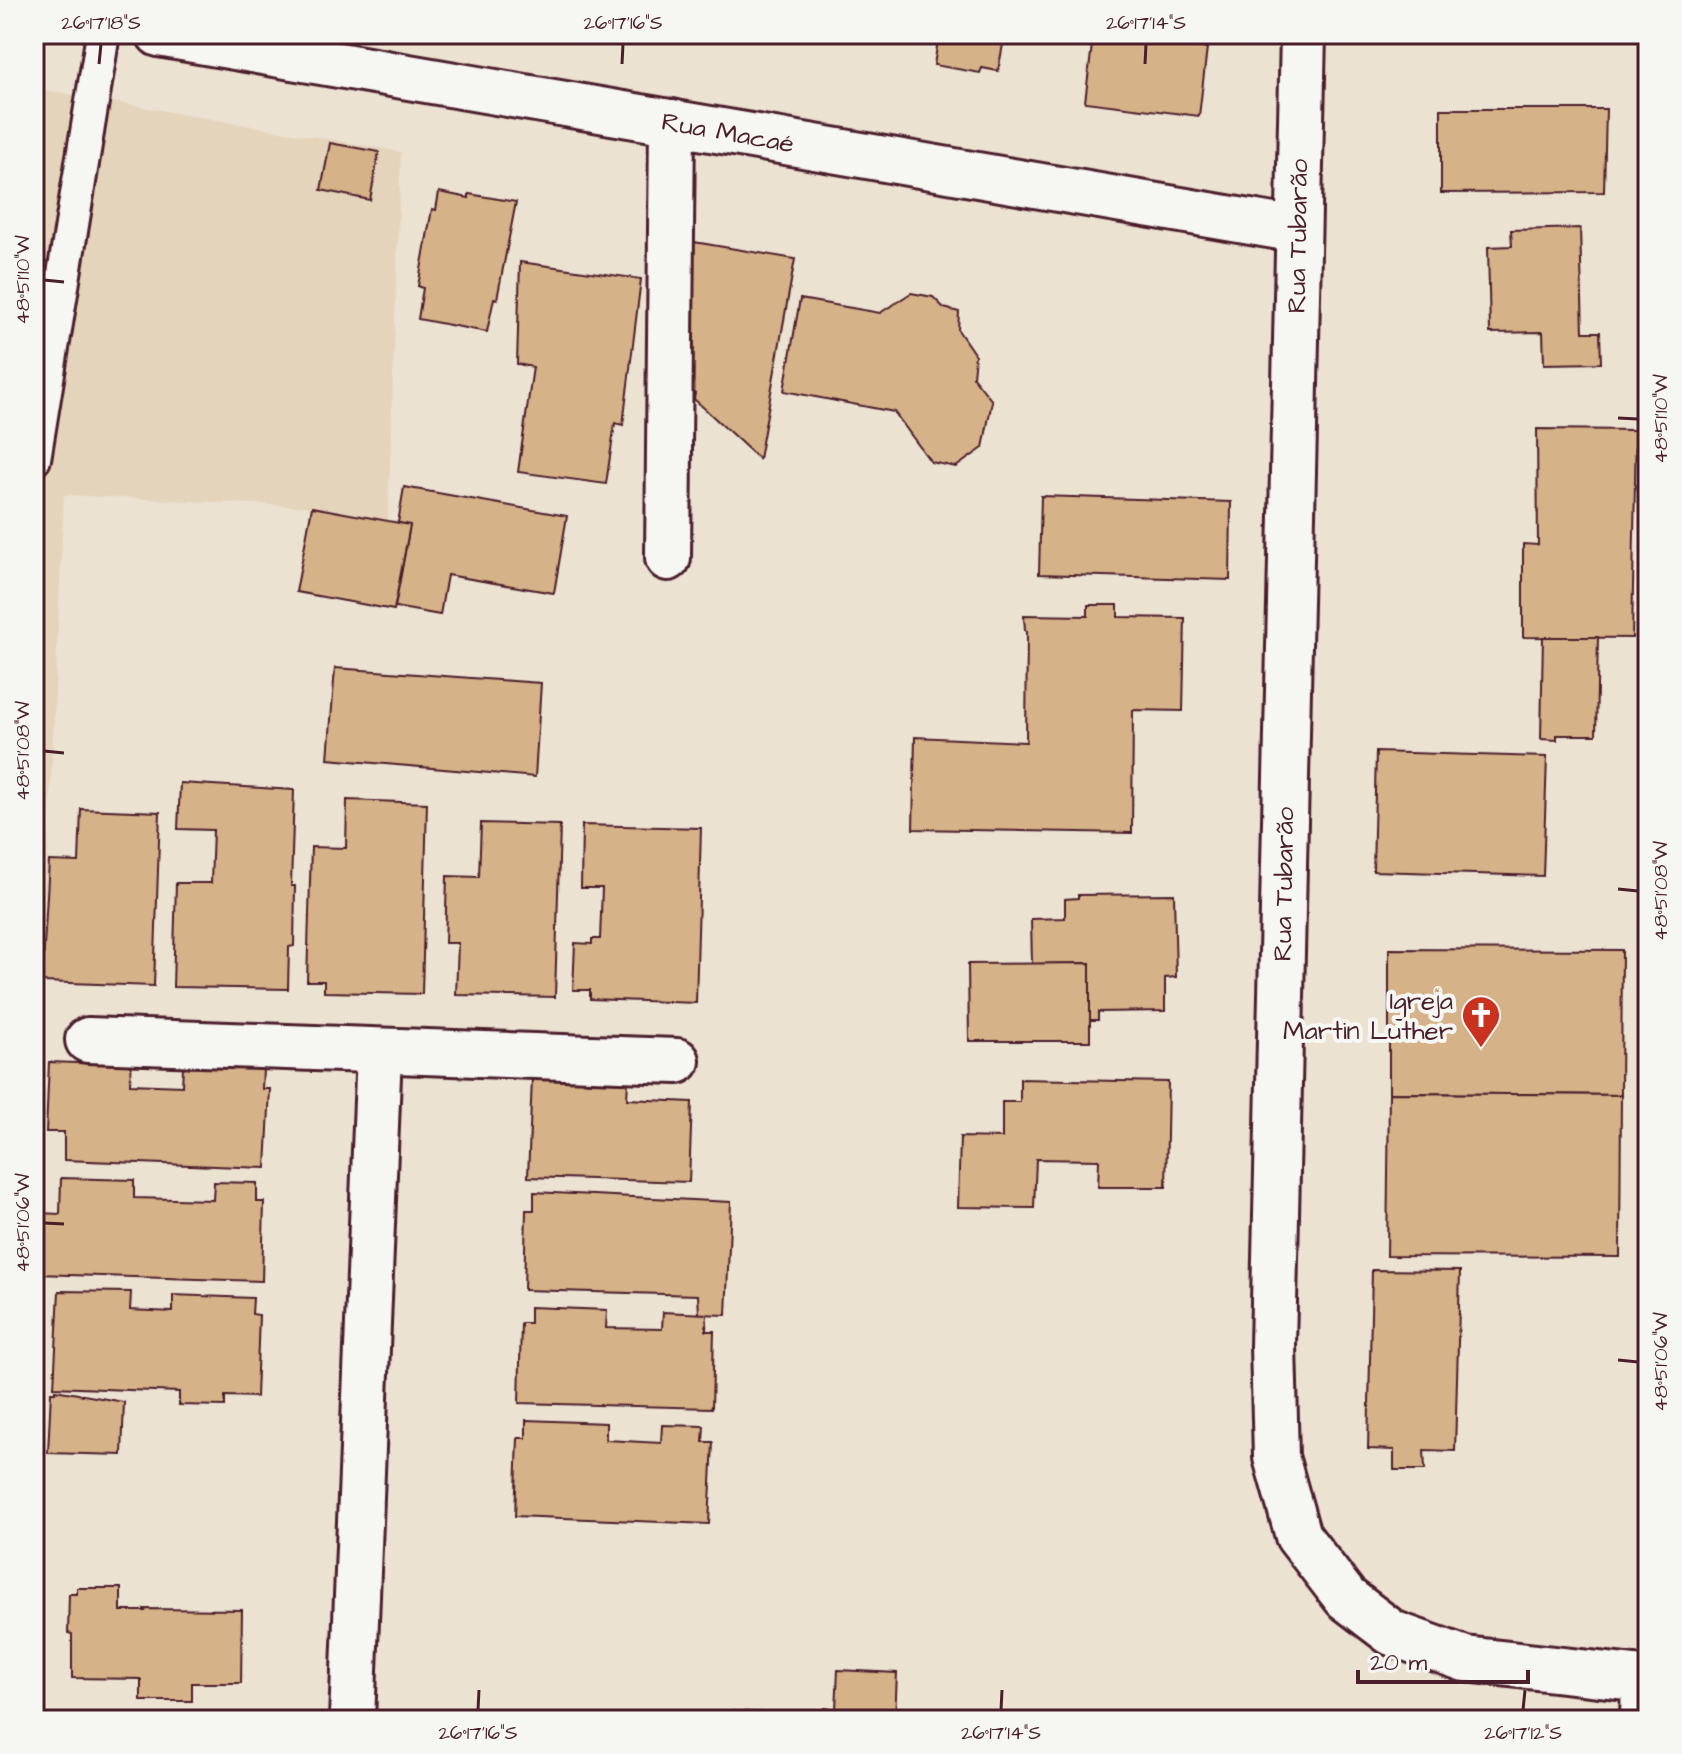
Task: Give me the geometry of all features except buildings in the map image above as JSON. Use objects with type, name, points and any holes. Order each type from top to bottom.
[{"type":"street","name":"Rua Macaé","points":[[159,34],[1297,230]]},
{"type":"street","name":"Rua Tubarão","points":[[1303,34],[1273,1346],[1276,1457],[1298,1536],[1346,1598],[1392,1633],[1465,1659],[1645,1693]]},
{"type":"street","points":[[668,558],[672,122]]},
{"type":"street","points":[[88,1040],[677,1061]]},
{"type":"street","points":[[352,1720],[379,1051]]},
{"type":"lane","points":[[34,459],[103,34]]},
{"type":"shaded area","points":[[34,88],[401,152],[388,520],[312,507],[64,495],[44,937],[34,937]]},
{"type":"place","name":"Igreja Martin Luther","points":[[1481,1049]]}]
